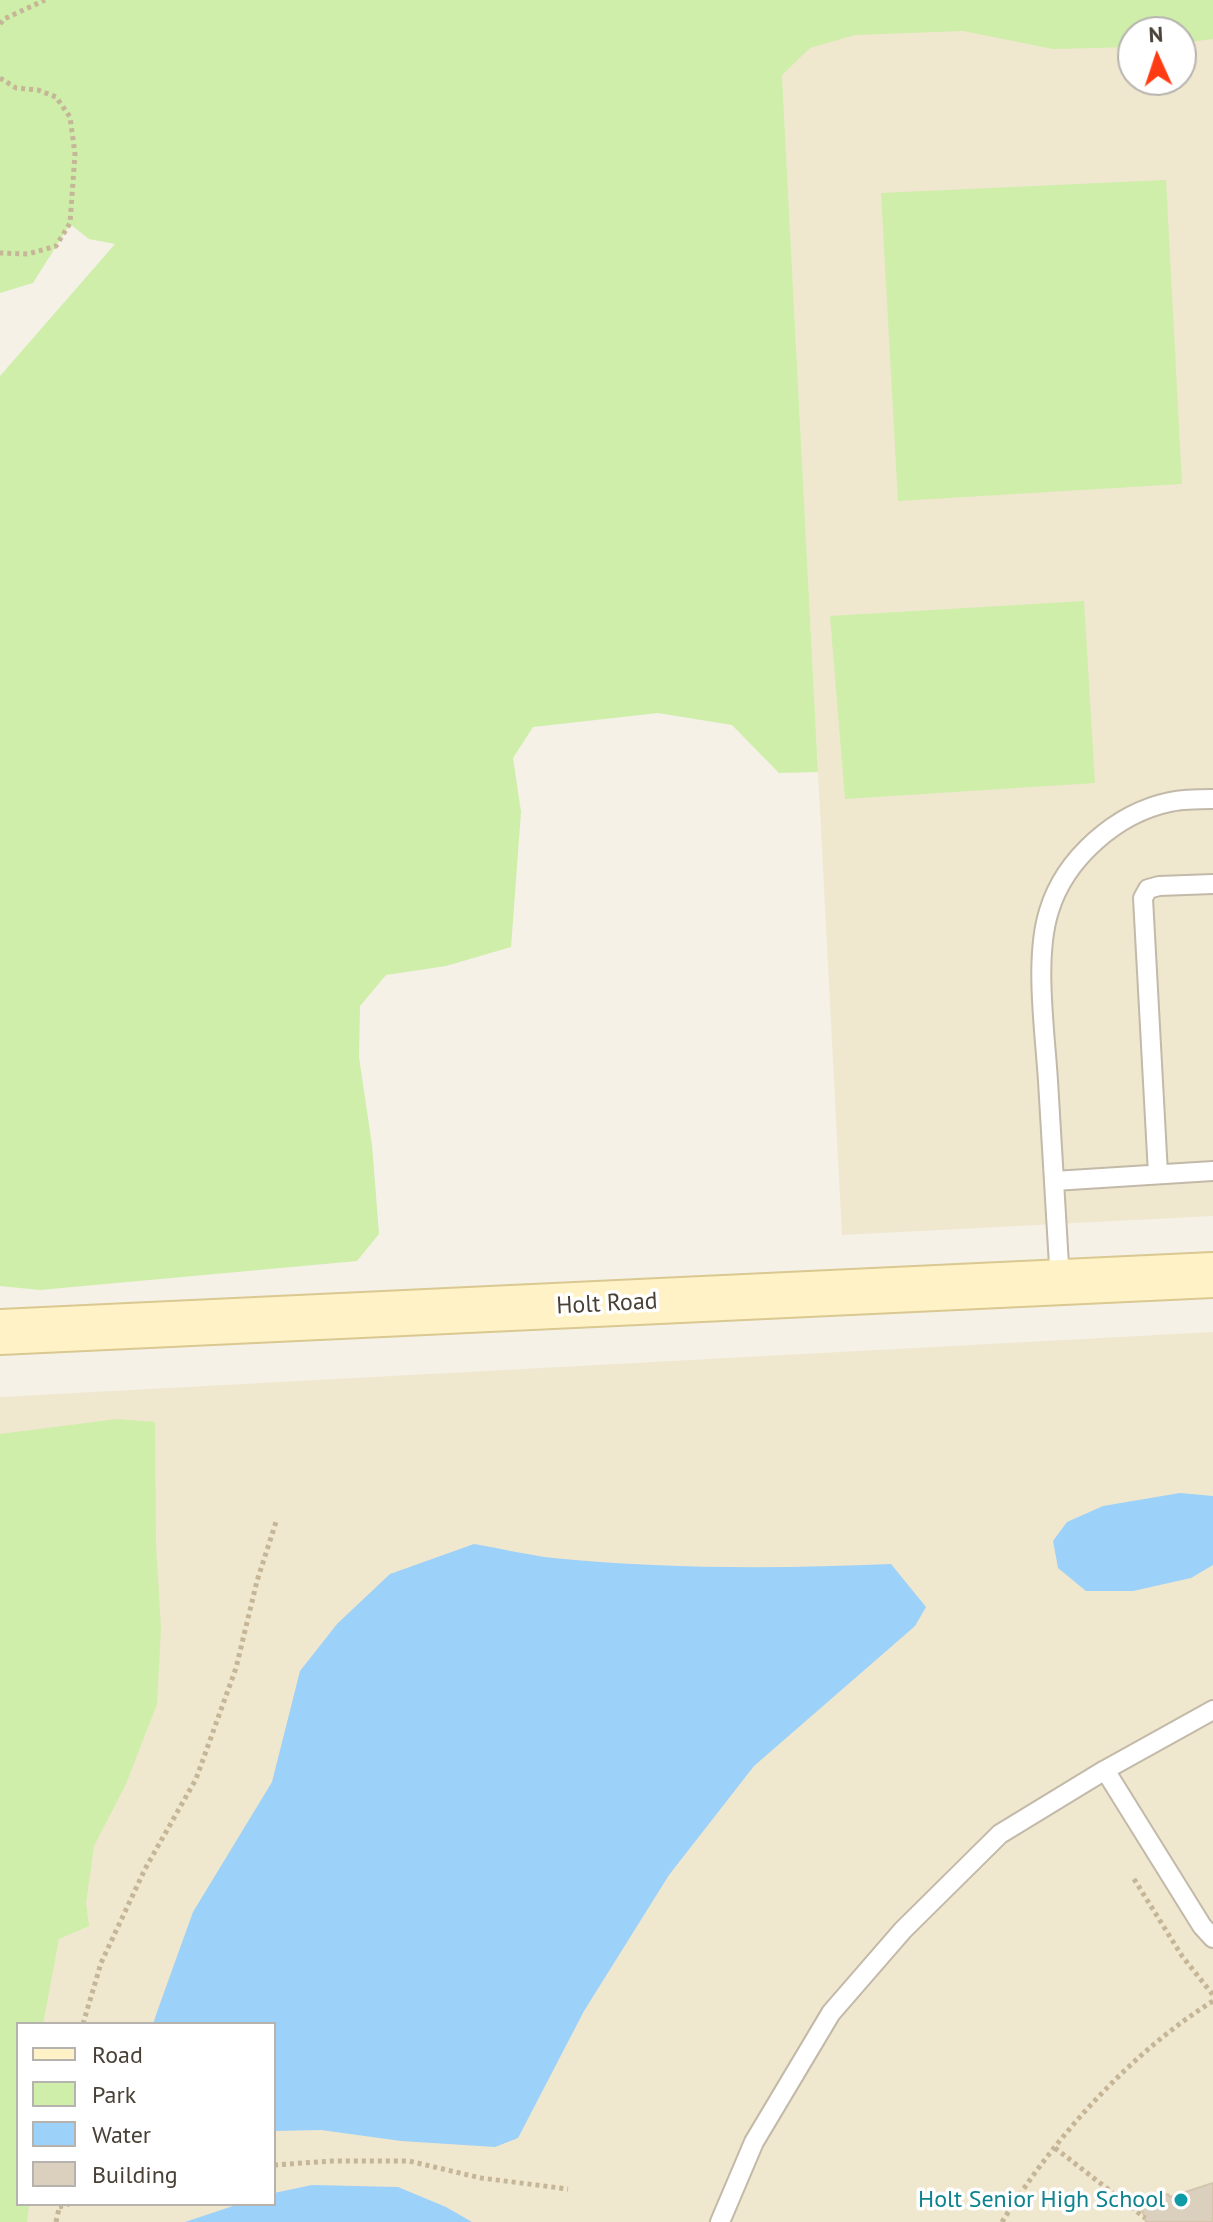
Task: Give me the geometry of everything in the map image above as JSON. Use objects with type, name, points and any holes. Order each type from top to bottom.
[{"type":"main road","name":"Holt Road","points":[[0,1332],[1213,1275]]},
{"type":"lane","points":[[1060,1284],[1042,978],[1048,912],[1060,884],[1081,854],[1108,831],[1138,813],[1170,802],[1213,799]]},
{"type":"lane","points":[[1158,1174],[1143,898],[1148,889],[1159,886],[1213,884]]},
{"type":"lane","points":[[1054,1181],[1213,1171]]},
{"type":"lane","points":[[720,2222],[754,2142],[831,2013],[903,1930],[1000,1834],[1105,1770],[1213,1710]]},
{"type":"lane","points":[[1105,1770],[1202,1926],[1213,1938]]},
{"type":"path","points":[[0,24],[4,19],[45,0]]},
{"type":"path","points":[[0,78],[16,88],[38,90],[56,97],[70,117],[75,154],[70,223],[56,246],[28,254],[0,253]]},
{"type":"path","points":[[84,2022],[101,1963],[145,1869],[196,1779],[236,1668],[257,1581],[276,1522]]},
{"type":"path","points":[[1002,2222],[1035,2172],[1115,2081],[1213,1998],[1182,1956],[1134,1879]]},
{"type":"path","points":[[1055,2148],[1145,2218]]},
{"type":"path","points":[[276,2165],[409,2161],[481,2178],[568,2189]]},
{"type":"shaded area","points":[[778,0],[1213,0],[1213,1216],[842,1235]]},
{"type":"shaded area","points":[[1213,1332],[1213,2222],[0,2222],[0,1397]]},
{"type":"green space","points":[[0,0],[1213,0],[1213,39],[1197,41],[1197,16],[1117,16],[1117,47],[1053,49],[963,31],[855,35],[810,48],[782,75],[818,772],[779,773],[732,725],[658,713],[533,727],[513,758],[521,812],[511,947],[446,966],[386,975],[360,1006],[359,1057],[372,1145],[379,1234],[357,1261],[40,1290],[0,1286],[0,376],[115,244],[89,239],[70,224],[33,283],[0,293]]},
{"type":"green space","points":[[1166,180],[1182,484],[898,501],[881,193]]},
{"type":"green space","points":[[1084,601],[1095,783],[845,799],[830,616]]},
{"type":"green space","points":[[117,1419],[155,1422],[156,1545],[161,1628],[157,1704],[126,1784],[94,1846],[86,1903],[89,1926],[59,1939],[43,2022],[16,2022],[16,2206],[29,2206],[27,2222],[0,2222],[0,1434]]},
{"type":"water","points":[[1180,1493],[1213,1496],[1213,1565],[1191,1578],[1133,1591],[1086,1591],[1058,1568],[1053,1541],[1067,1522],[1103,1506]]},
{"type":"water","points":[[474,1544],[553,1558],[637,1564],[764,1567],[891,1564],[926,1607],[915,1626],[754,1766],[669,1875],[584,2011],[518,2138],[495,2147],[401,2141],[321,2130],[276,2131],[276,2022],[154,2022],[193,1912],[272,1782],[300,1671],[337,1624],[390,1574]]},
{"type":"water","points":[[312,2185],[398,2187],[446,2207],[472,2222],[185,2222],[233,2206],[276,2206],[276,2193]]},
{"type":"building","name":"Holt Senior High School","points":[[1213,2183],[1213,2222],[1146,2222],[1140,2204]]},
{"type":"place","name":"Holt Senior High School","points":[[1181,2200]]}]
